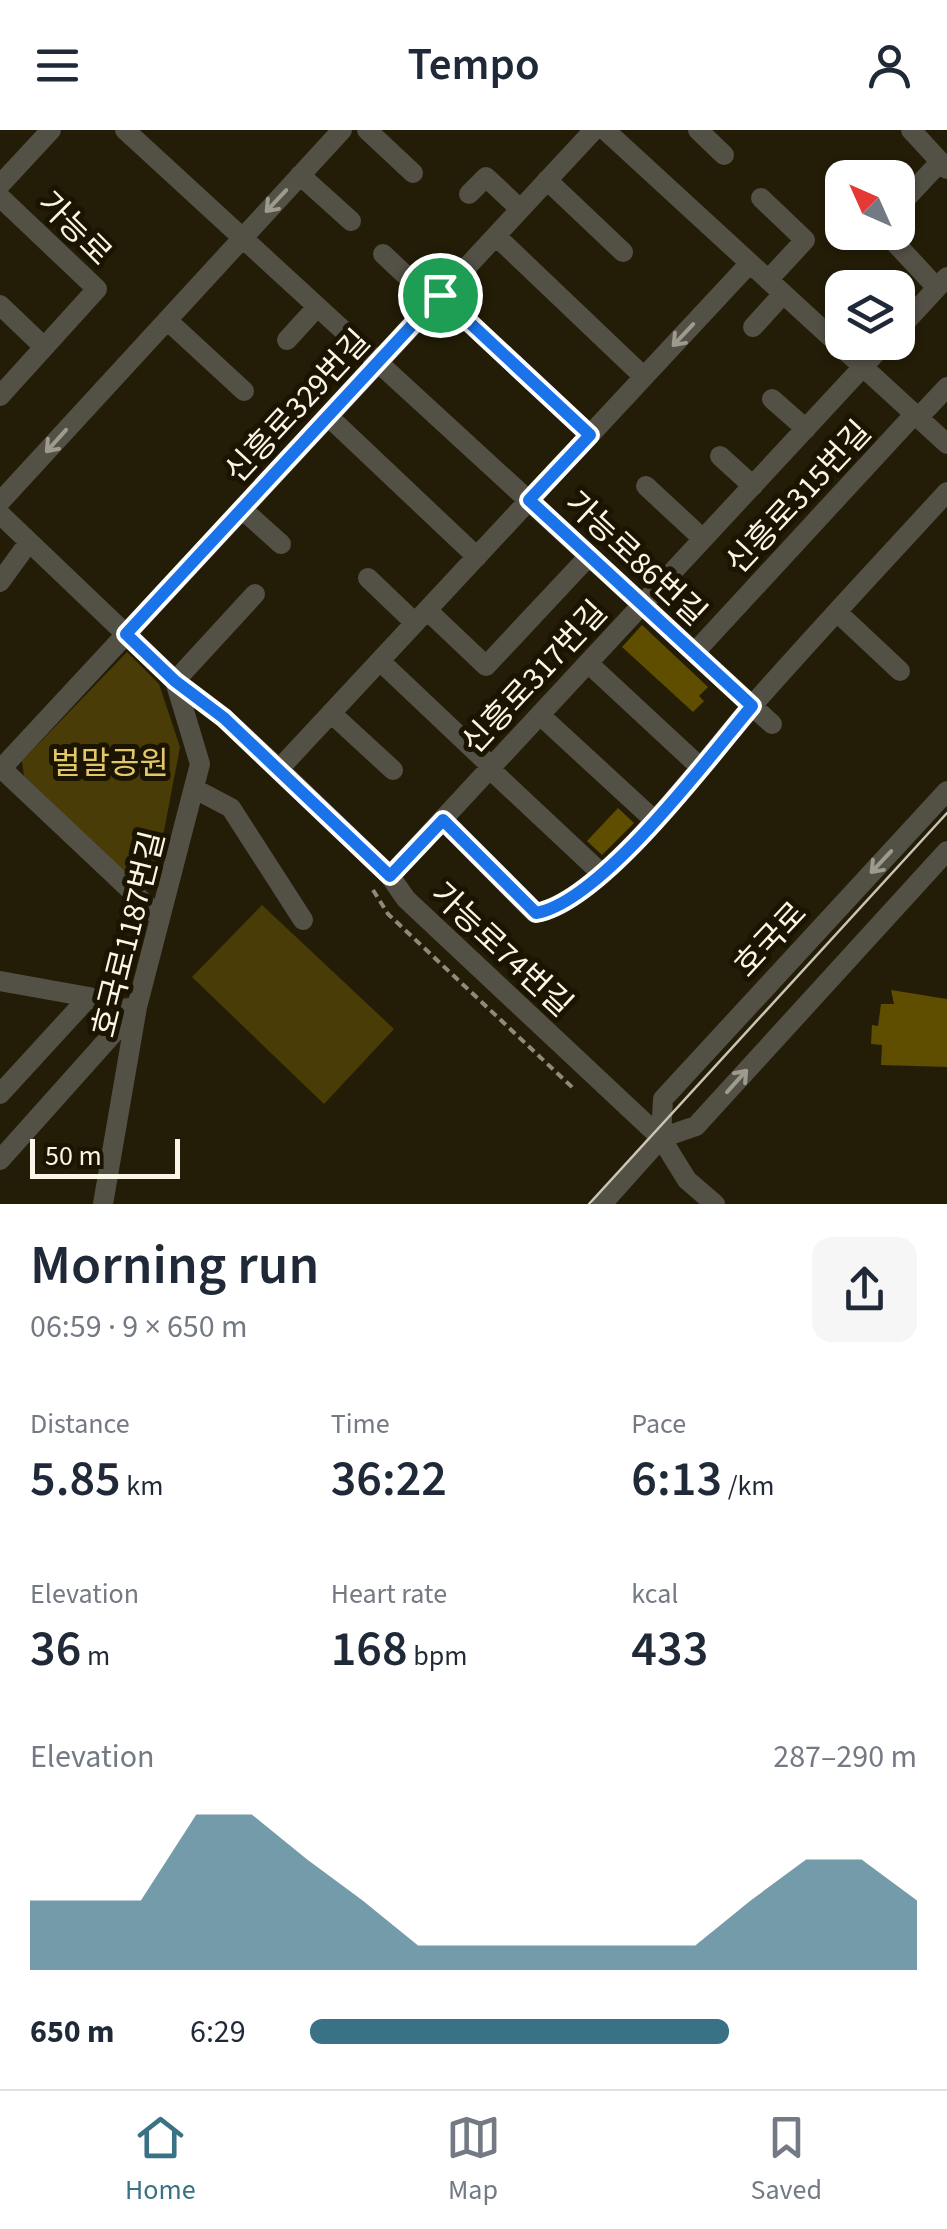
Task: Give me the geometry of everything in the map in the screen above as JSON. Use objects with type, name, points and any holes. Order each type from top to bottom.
[{"type":"street","name":"가능로","points":[[0,185],[51,130]]},
{"type":"street","points":[[0,502],[342,130]]},
{"type":"street","points":[[367,130],[413,173]]},
{"type":"street","name":"신흥로329번길","points":[[1,768],[594,130]]},
{"type":"street","points":[[605,130],[947,444]]},
{"type":"street","points":[[698,130],[724,155]]},
{"type":"street","points":[[911,130],[942,158],[915,188]]},
{"type":"street","name":"가능로86번길","points":[[134,133],[242,238],[772,724]]},
{"type":"street","points":[[300,175],[351,221]]},
{"type":"street","points":[[469,194],[486,177],[520,210]]},
{"type":"street","points":[[547,180],[623,252]]},
{"type":"street","name":"가능로","points":[[0,197],[97,289],[4,384]]},
{"type":"street","points":[[754,327],[805,240],[761,198]]},
{"type":"street","points":[[496,236],[644,377]]},
{"type":"street","points":[[905,250],[942,282],[915,311]]},
{"type":"street","points":[[383,254],[590,435]]},
{"type":"street","points":[[279,769],[750,263]]},
{"type":"street","points":[[0,306],[44,347]]},
{"type":"street","points":[[287,340],[318,306]]},
{"type":"street","points":[[167,320],[244,391]]},
{"type":"street","name":"신흥로317번길","points":[[381,883],[869,360]]},
{"type":"street","name":"신흥로315번길","points":[[694,652],[911,418],[918,418],[947,387]]},
{"type":"street","points":[[772,398],[806,429]]},
{"type":"street","points":[[328,416],[476,557]]},
{"type":"street","points":[[720,456],[752,486]]},
{"type":"street","points":[[646,486],[703,540]]},
{"type":"street","points":[[443,820],[536,913],[554,910],[602,874],[654,820],[947,492]]},
{"type":"street","points":[[242,508],[281,544]]},
{"type":"street","name":"가능로74번길","points":[[0,514],[175,681],[224,718],[279,769],[381,883],[406,899],[661,1138],[687,1180],[715,1204]]},
{"type":"street","points":[[0,582],[29,542]]},
{"type":"street","points":[[368,578],[486,666],[590,556]]},
{"type":"street","points":[[175,681],[254,594]]},
{"type":"street","points":[[837,612],[900,671]]},
{"type":"street","points":[[380,661],[602,874]]},
{"type":"street","points":[[588,663],[700,767]]},
{"type":"street","name":"호국로1187번길","points":[[102,1204],[137,1007],[200,764],[175,681]]},
{"type":"street","points":[[331,713],[393,770]]},
{"type":"street","points":[[540,714],[654,820]]},
{"type":"street","points":[[1,768],[159,918]]},
{"type":"street","points":[[195,789],[231,808],[303,920]]},
{"type":"street","name":"호국로","points":[[661,1138],[663,1099],[947,791]]},
{"type":"street","points":[[602,1204],[661,1138],[696,1126],[947,850]]},
{"type":"street","points":[[0,981],[90,997],[122,1010],[137,1007]]},
{"type":"street","points":[[0,1094],[90,997]]},
{"type":"street","points":[[0,1160],[137,1007]]},
{"type":"path","points":[[381,883],[388,914],[574,1088]]},
{"type":"green space","name":"벌말공원","points":[[127,652],[159,684],[180,747],[157,868],[139,886],[24,776],[22,761]]},
{"type":"green space","points":[[262,905],[394,1029],[324,1104],[192,977]]},
{"type":"building","points":[[642,625],[708,687],[699,696],[704,701],[693,712],[622,647]]},
{"type":"building","points":[[618,808],[634,823],[602,855],[587,841]]},
{"type":"building","points":[[891,990],[947,999],[947,1067],[881,1065],[882,1045],[871,1044],[872,1025],[878,1026],[881,1004],[894,1004]]},
{"type":"tram line","points":[[589,1204],[947,813]]},
{"type":"route","points":[[440,295],[590,435],[529,500],[752,706],[602,874],[554,910],[536,913],[443,820],[390,876],[224,718],[175,681],[126,634],[440,295]]}]
